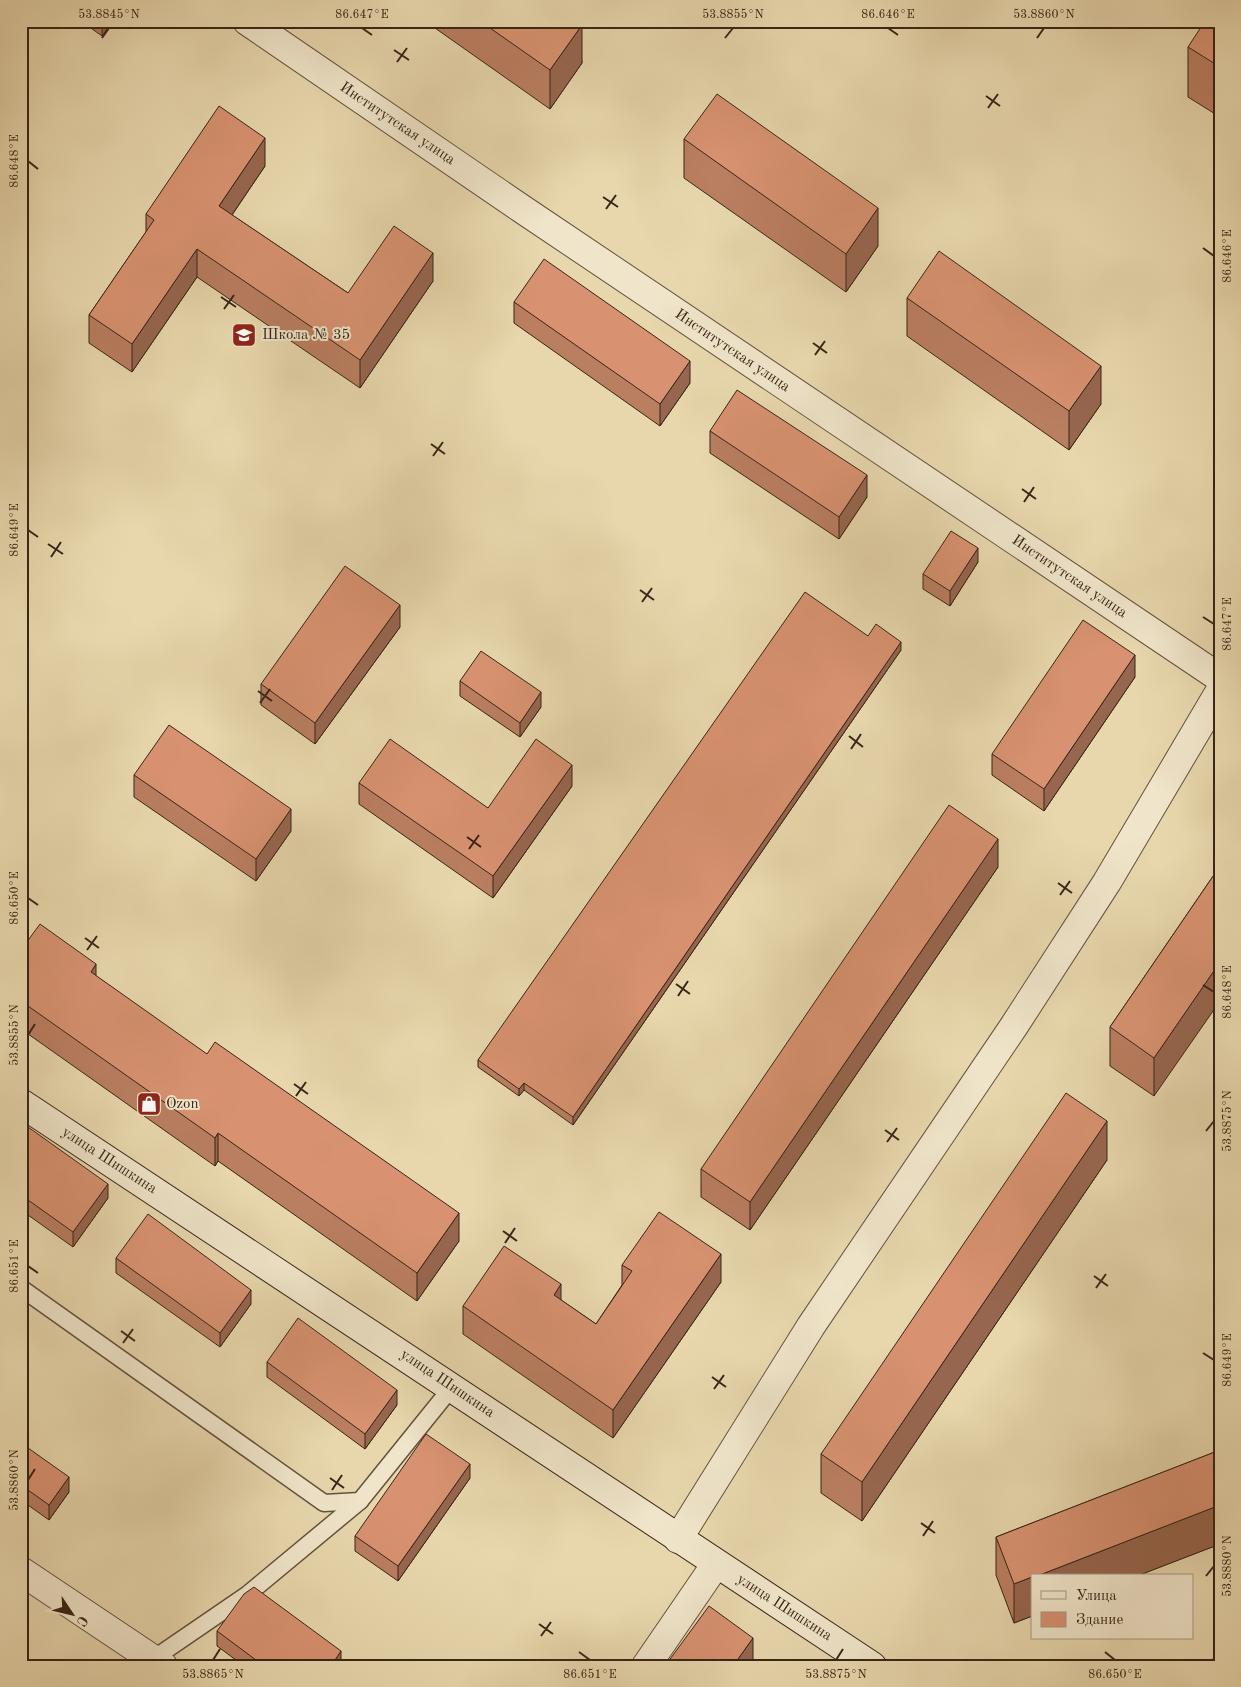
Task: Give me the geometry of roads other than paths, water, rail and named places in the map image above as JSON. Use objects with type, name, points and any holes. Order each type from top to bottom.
[{"type":"street","name":"Институтская улица","points":[[247,21],[530,215],[1220,678]]},
{"type":"street","points":[[678,1539],[811,1326],[1014,1026],[1107,882],[1220,691]]},
{"type":"street","name":"улица Шишкина","points":[[21,1103],[452,1386],[678,1539],[872,1666]]},
{"type":"street","points":[[646,1666],[716,1564]]},
{"type":"street","points":[[21,1571],[158,1662]]},
{"type":"lane","points":[[21,1288],[324,1504],[360,1501]]},
{"type":"lane","points":[[158,1662],[248,1594],[360,1501],[452,1386]]},
{"type":"place","name":"Школа № 35","points":[[244,335]]},
{"type":"place","name":"Ozon","points":[[149,1104]]}]
